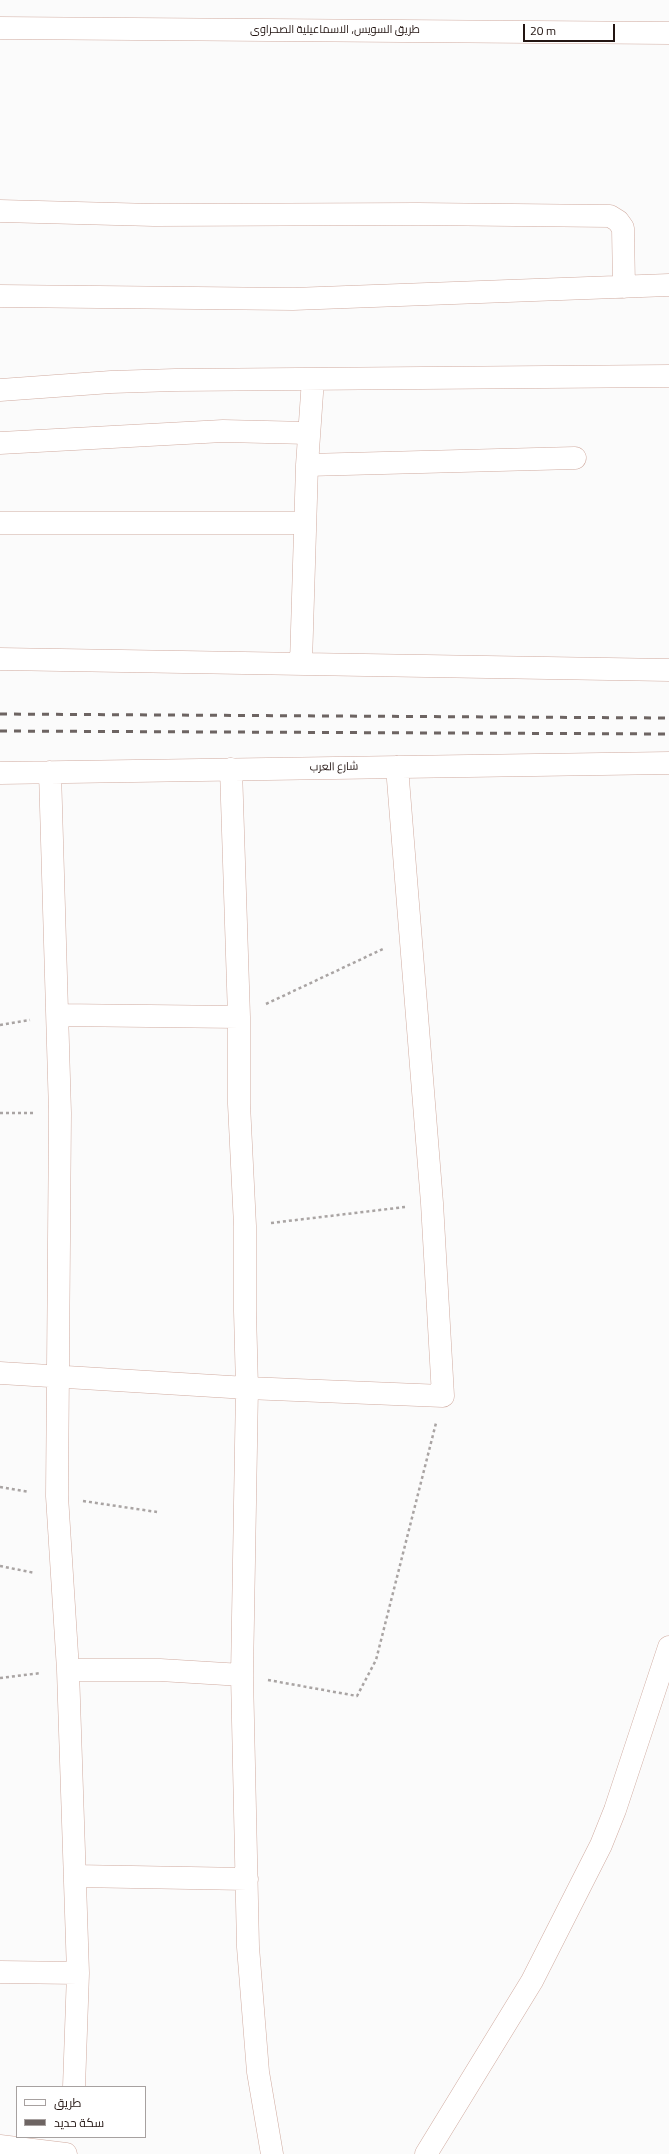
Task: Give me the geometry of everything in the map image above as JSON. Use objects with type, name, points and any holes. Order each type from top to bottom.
[{"type":"street","name":"طريق السويس, الاسماعيلية الصحراوى","points":[[0,28],[669,33]]},
{"type":"street","points":[[0,211],[154,215],[418,214],[610,216],[618,221],[623,228],[624,287]]},
{"type":"street","points":[[0,296],[293,299],[669,286]]},
{"type":"street","points":[[0,390],[111,382],[669,376]]},
{"type":"street","points":[[301,663],[307,465],[313,379]]},
{"type":"street","points":[[0,443],[223,431],[309,433]]},
{"type":"street","points":[[307,465],[575,458]]},
{"type":"street","points":[[0,523],[305,523]]},
{"type":"street","points":[[0,659],[669,670]]},
{"type":"street","name":"شارع العرب","points":[[0,773],[669,763]]},
{"type":"street","points":[[0,1373],[248,1388],[443,1396],[432,1204],[397,767]]},
{"type":"street","points":[[231,769],[239,1017],[238,1104],[245,1226],[245,1311],[248,1388],[242,1675],[248,1947],[258,2072],[272,2154]]},
{"type":"street","points":[[50,772],[60,1113],[57,1496],[68,1670],[78,1973],[74,2086]]},
{"type":"street","points":[[58,1015],[239,1017]]},
{"type":"street","points":[[426,2154],[532,1981],[601,1845],[616,1810],[669,1647]]},
{"type":"street","points":[[68,1670],[160,1670],[242,1675]]},
{"type":"street","points":[[75,1876],[247,1879]]},
{"type":"street","points":[[0,1972],[78,1973]]},
{"type":"street","points":[[72,2138],[72,2154]]},
{"type":"street","points":[[0,2146],[66,2154]]},
{"type":"path","points":[[239,1017],[410,936]]},
{"type":"path","points":[[0,1113],[60,1113]]},
{"type":"path","points":[[245,1226],[432,1204]]},
{"type":"path","points":[[242,1675],[357,1696],[376,1660],[443,1396]]},
{"type":"path","points":[[0,1566],[63,1579]]},
{"type":"path","points":[[0,1678],[68,1670]]},
{"type":"railway","points":[[0,714],[669,718]]},
{"type":"railway","points":[[0,731],[669,734]]}]
